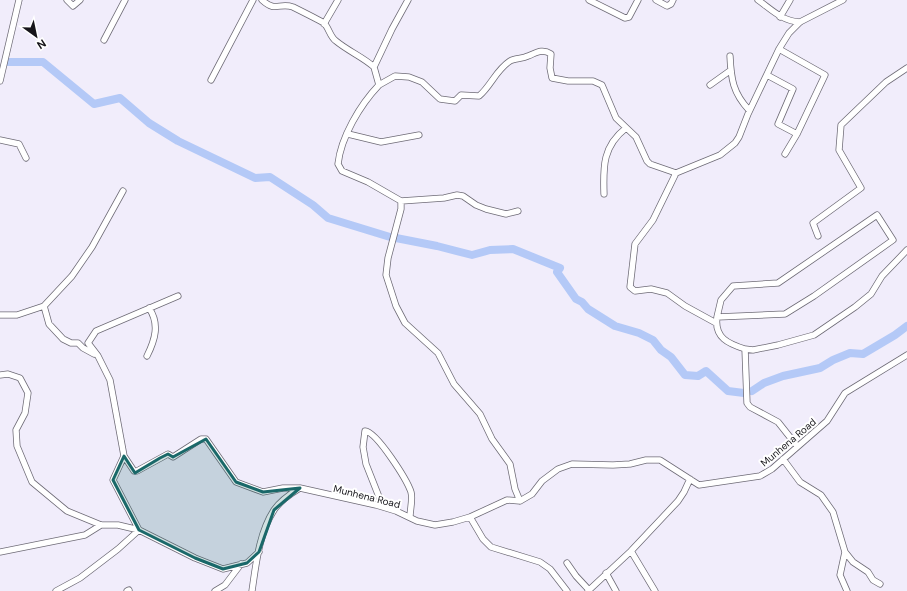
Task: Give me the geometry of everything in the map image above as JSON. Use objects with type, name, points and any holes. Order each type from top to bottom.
[{"type":"street","points":[[0,81],[19,0]]},
{"type":"street","points":[[67,0],[73,6],[80,0]]},
{"type":"street","points":[[104,40],[125,0]]},
{"type":"street","points":[[210,80],[253,0]]},
{"type":"street","points":[[262,0],[273,8],[286,6],[293,7],[324,24],[335,40],[374,67],[379,85]]},
{"type":"street","points":[[324,24],[338,0]]},
{"type":"street","points":[[374,67],[408,0]]},
{"type":"street","points":[[589,0],[625,18],[629,17],[638,0]]},
{"type":"street","points":[[656,0],[667,6],[671,4],[673,0]]},
{"type":"street","points":[[758,0],[789,22],[800,22]]},
{"type":"street","points":[[780,17],[790,0]]},
{"type":"street","points":[[518,211],[506,214],[486,209],[476,205],[463,196],[457,195],[444,198],[401,201],[368,182],[342,171],[338,164],[339,153],[367,98],[379,85],[394,76],[409,77],[422,82],[440,99],[455,101],[461,95],[479,96],[486,90],[501,69],[510,61],[535,52],[547,51],[551,54],[550,68],[552,78],[568,81],[592,81],[602,85],[616,118],[636,138],[647,161],[650,164],[676,173],[720,155],[735,143],[739,137],[749,110],[789,33],[800,22],[843,0]]},
{"type":"street","points":[[780,49],[825,75],[797,134],[785,154]]},
{"type":"street","points":[[730,56],[731,79],[735,90],[749,110]]},
{"type":"street","points":[[818,236],[812,223],[861,188],[840,150],[841,125],[886,82],[907,68]]},
{"type":"street","points":[[710,85],[731,70]]},
{"type":"street","points":[[767,75],[794,89],[778,124],[797,134]]},
{"type":"street","points":[[604,194],[603,171],[605,157],[612,142],[626,128]]},
{"type":"street","points":[[348,134],[381,142],[419,135]]},
{"type":"street","points":[[0,140],[19,144],[26,158]]},
{"type":"street","points":[[676,173],[653,220],[635,244],[630,287],[635,291],[651,289],[667,293],[685,306],[717,320],[785,314],[814,296],[893,240],[877,215],[778,283],[733,286],[722,300],[717,320],[720,335],[730,344],[753,350],[814,335],[856,307],[871,294],[882,276],[907,250]]},
{"type":"street","points":[[0,315],[16,316],[44,306],[72,276],[92,247],[123,191]]},
{"type":"street","points":[[401,201],[401,209],[392,240],[386,275],[396,306],[405,324],[438,353],[454,384],[480,414],[492,439],[510,464],[515,490],[520,501]]},
{"type":"street","points":[[139,530],[113,480],[124,456],[110,380],[98,356],[88,343],[96,331],[178,296]]},
{"type":"street","points":[[44,306],[49,324],[63,339],[71,343],[78,343],[83,348],[98,356]]},
{"type":"street","points":[[147,356],[153,344],[155,331],[154,316],[149,308]]},
{"type":"street","points":[[745,349],[747,403],[750,407],[778,422],[797,446]]},
{"type":"street","name":"Munhena Road","points":[[124,456],[134,471],[137,471],[168,454],[174,457],[201,439],[206,439],[236,482],[263,492],[283,488],[300,488],[383,507],[410,517],[417,522],[435,524],[453,522],[507,500],[520,501],[532,494],[542,481],[558,469],[572,464],[613,465],[630,464],[646,460],[660,460],[699,485],[760,476],[772,469],[827,421],[845,393],[907,355]]},
{"type":"street","points":[[0,375],[8,374],[20,378],[28,393],[24,412],[16,430],[17,446],[32,482],[66,511],[101,525],[118,524],[139,530],[195,558],[222,569],[247,563],[259,552]]},
{"type":"street","points":[[383,507],[366,464],[363,447],[365,431],[368,431],[378,440],[394,461],[408,485],[412,494],[410,517]]},
{"type":"street","points":[[783,459],[800,482],[821,495],[833,512],[845,552],[853,562],[868,572],[873,580],[880,584]]},
{"type":"street","points":[[567,563],[576,576],[589,590],[631,551],[678,501],[690,479]]},
{"type":"street","points":[[252,591],[264,531],[274,510],[286,497],[300,488]]},
{"type":"street","points":[[470,516],[483,540],[491,547],[540,562],[550,569],[567,591]]},
{"type":"street","points":[[0,552],[85,535],[101,525]]},
{"type":"street","points":[[56,591],[80,578],[118,550],[139,530]]},
{"type":"street","points":[[631,551],[655,591]]},
{"type":"street","points":[[845,552],[840,575],[847,591]]},
{"type":"street","points":[[215,591],[225,585],[241,564]]},
{"type":"street","points":[[606,573],[616,591]]},
{"type":"highlighted area","points":[[206,439],[236,482],[263,492],[300,488],[274,510],[259,552],[247,563],[223,569],[195,558],[139,530],[113,480],[124,456],[135,473],[168,454],[173,457]]},
{"type":"waterway","points":[[7,62],[43,62],[94,104],[120,98],[149,123],[178,141],[255,178],[270,177],[313,205],[328,218],[390,237]]},
{"type":"waterway","points":[[396,238],[472,255],[490,250],[513,249],[560,268],[557,272],[576,299],[582,302],[588,309],[615,326],[639,333],[653,340],[661,350],[671,357],[685,375],[698,376],[706,371],[728,391],[744,393]]},
{"type":"waterway","points":[[752,391],[764,383],[783,376],[820,368],[833,360],[850,353],[863,354],[907,326]]}]
